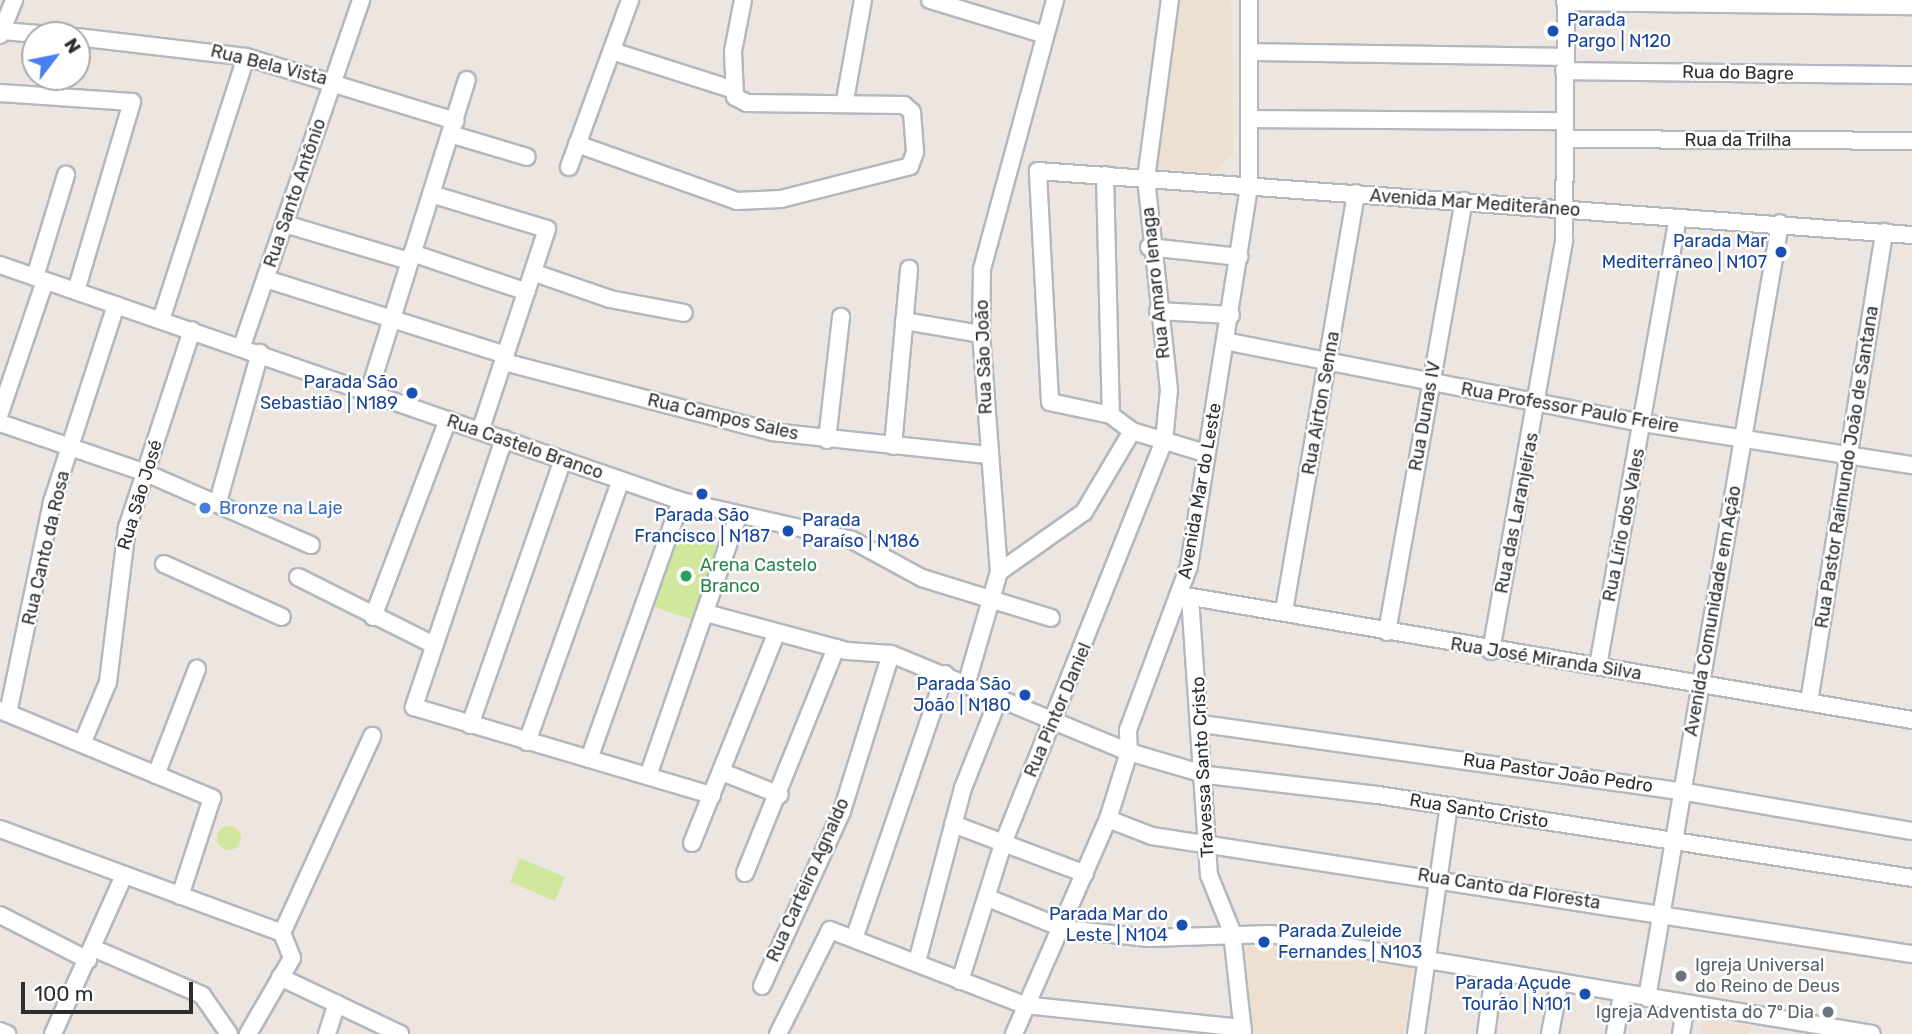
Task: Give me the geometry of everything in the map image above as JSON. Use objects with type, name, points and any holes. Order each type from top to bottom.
[{"type":"street","points":[[14,0],[1,33],[21,34]]},
{"type":"street","name":"Rua Santo Antônio","points":[[242,346],[361,0]]},
{"type":"street","points":[[569,167],[630,0]]},
{"type":"street","points":[[731,89],[743,0]]},
{"type":"street","points":[[845,100],[863,0]]},
{"type":"street","points":[[930,0],[979,7],[1045,35]]},
{"type":"street","name":"Rua São João","points":[[967,682],[988,597],[999,572],[988,455],[981,334],[986,245],[1020,147],[1055,0]]},
{"type":"street","name":"Rua Amaro Ienaga","points":[[1164,441],[1169,390],[1149,247],[1146,179],[1170,0]]},
{"type":"street","name":"Avenida Mar do Leste","points":[[1014,1034],[1024,1004],[1065,929],[1108,819],[1129,752],[1128,730],[1185,596],[1205,453],[1229,342],[1249,186],[1249,0]]},
{"type":"street","points":[[1565,1],[1912,6]]},
{"type":"street","name":"Rua das Laranjeiras","points":[[1491,650],[1538,402],[1566,210],[1565,1]]},
{"type":"street","name":"Rua Bela Vista","points":[[91,39],[246,57],[334,80],[527,157]]},
{"type":"street","points":[[577,144],[737,201],[781,199],[904,169],[915,152],[912,112],[898,104],[845,100],[747,103],[731,89],[612,51]]},
{"type":"street","name":"Rua do Bagre","points":[[1249,52],[1912,75]]},
{"type":"street","points":[[161,320],[246,57]]},
{"type":"street","points":[[369,392],[467,80]]},
{"type":"street","points":[[0,93],[129,99],[133,108],[75,291]]},
{"type":"street","points":[[1249,118],[1565,121]]},
{"type":"street","name":"Rua da Trilha","points":[[1565,139],[1912,141]]},
{"type":"street","name":"Avenida Mar Mediterâneo","points":[[1111,415],[1056,406],[1049,398],[1038,171],[1912,234]]},
{"type":"street","points":[[0,413],[7,366],[40,279],[66,175]]},
{"type":"street","points":[[1105,175],[1111,415],[1132,431],[1205,453]]},
{"type":"street","name":"Rua Airton Senna","points":[[1284,611],[1329,363],[1356,193]]},
{"type":"street","points":[[431,194],[547,229],[535,273],[480,431]]},
{"type":"street","name":"Rua Dunas IV","points":[[1387,632],[1464,201]]},
{"type":"street","name":"Rua Lírio dos Vales","points":[[1598,666],[1678,218]]},
{"type":"street","name":"Avenida Comunidade em Ação","points":[[1647,998],[1680,791],[1745,439],[1780,223]]},
{"type":"street","points":[[285,224],[527,292]]},
{"type":"street","name":"Rua Pastor Raimundo João de Santana","points":[[1809,702],[1884,232]]},
{"type":"street","points":[[1149,247],[1239,257]]},
{"type":"street","name":"Rua Castelo Branco","points":[[0,265],[242,346],[681,500],[738,516],[852,540],[922,578],[1051,618]]},
{"type":"street","points":[[893,446],[909,269]]},
{"type":"street","points":[[535,273],[610,299],[684,313]]},
{"type":"street","name":"Rua Campos Sales","points":[[266,279],[393,318],[505,358],[698,415],[827,440],[988,455]]},
{"type":"street","name":"Rua Canto da Rosa","points":[[4,711],[70,446],[116,305]]},
{"type":"street","points":[[1158,311],[1231,315]]},
{"type":"street","points":[[827,440],[841,317]]},
{"type":"street","points":[[904,321],[981,334]]},
{"type":"street","name":"Rua São José","points":[[82,744],[108,682],[118,572],[146,473],[192,330]]},
{"type":"street","name":"Rua Professor Paulo Freire","points":[[1229,342],[1643,423],[1912,465]]},
{"type":"street","points":[[218,502],[260,353]]},
{"type":"street","points":[[373,617],[448,420]]},
{"type":"street","points":[[0,423],[146,473],[218,502],[311,545]]},
{"type":"street","points":[[999,572],[1084,512],[1132,431]]},
{"type":"street","points":[[504,439],[412,698],[418,710],[712,795]]},
{"type":"street","name":"Rua Pintor Daniel","points":[[960,981],[1004,841],[1164,441]]},
{"type":"street","points":[[470,725],[563,460]]},
{"type":"street","points":[[527,742],[621,480]]},
{"type":"street","points":[[589,759],[681,500]]},
{"type":"street","points":[[648,776],[738,516]]},
{"type":"street","points":[[163,564],[282,617]]},
{"type":"street","points":[[298,577],[432,645]]},
{"type":"street","name":"Rua José Miranda Silva","points":[[1185,596],[1284,611],[1387,632],[1699,685],[1912,718]]},
{"type":"street","name":"Travessa Santo Cristo","points":[[1185,596],[1207,775],[1209,875],[1232,932],[1243,1031]]},
{"type":"street","name":"Rua Santo Cristo","points":[[706,612],[836,648],[891,654],[1000,695],[1129,752],[1207,775],[1449,806],[1912,878]]},
{"type":"street","points":[[692,843],[777,632]]},
{"type":"street","points":[[745,873],[779,795],[836,648]]},
{"type":"street","name":"Rua Carteiro Agnaldo","points":[[762,986],[842,811],[891,654]]},
{"type":"street","points":[[156,775],[197,669]]},
{"type":"street","points":[[855,936],[945,674]]},
{"type":"street","points":[[917,962],[953,824],[1000,695]]},
{"type":"street","points":[[4,711],[212,798],[180,896]]},
{"type":"street","name":"Rua Pastor João Pedro","points":[[1202,724],[1680,791],[1912,831]]},
{"type":"street","points":[[248,1034],[292,958],[282,933],[372,736]]},
{"type":"street","points":[[722,772],[779,795]]},
{"type":"street","points":[[1416,1034],[1441,877],[1449,806]]},
{"type":"street","name":"Rua Canto da Floresta","points":[[1108,819],[1152,836],[1441,877],[1912,954]]},
{"type":"street","points":[[953,824],[1004,841],[1085,874]]},
{"type":"street","points":[[0,828],[282,933]]},
{"type":"street","points":[[53,1034],[124,875]]},
{"type":"street","points":[[988,898],[1065,929],[1149,938],[1232,932],[1426,961],[1824,1030],[1872,1034]]},
{"type":"street","points":[[0,915],[91,954],[202,995],[229,1034]]},
{"type":"street","points":[[778,1034],[823,934],[855,936],[960,981],[1024,1004],[1243,1031]]},
{"type":"street","points":[[1486,1034],[1494,974]]},
{"type":"street","points":[[280,977],[396,1033]]},
{"type":"street","points":[[1550,1034],[1559,985]]},
{"type":"street","points":[[1615,1034],[1622,994]]},
{"type":"street","points":[[327,1034],[337,1004]]},
{"type":"street","points":[[1681,1034],[1691,1006]]},
{"type":"street","points":[[1691,1006],[1692,1034]]},
{"type":"street","points":[[1758,1034],[1760,1017]]},
{"type":"street","points":[[0,1031],[7,1034]]},
{"type":"shaded area","points":[[1176,0],[1231,0],[1234,153],[1214,173],[1155,168]]},
{"type":"shaded area","points":[[1240,945],[1413,967],[1404,1034],[1244,1034]]},
{"type":"shaded area","points":[[1703,1018],[1749,1026],[1748,1034],[1701,1034]]},
{"type":"green space","name":"Arena Castelo Branco","points":[[676,532],[720,547],[696,621],[651,606]]},
{"type":"green space","points":[[229,826],[240,833],[241,838],[234,849],[229,850],[218,843],[217,838],[224,827]]},
{"type":"green space","points":[[520,858],[565,877],[555,901],[510,882]]},
{"type":"place","name":"Parada Pargo | N120","points":[[1553,31]]},
{"type":"place","name":"Parada Mar Mediterrâneo | N107","points":[[1781,252]]},
{"type":"place","name":"Parada São Sebastião | N189","points":[[412,393]]},
{"type":"place","name":"Parada São Francisco | N187","points":[[702,494]]},
{"type":"place","name":"Bronze na Laje","points":[[205,508]]},
{"type":"place","name":"Parada Paraíso | N186","points":[[788,531]]},
{"type":"place","name":"Arena Castelo Branco","points":[[686,576]]},
{"type":"place","name":"Parada São João | N180","points":[[1025,695]]},
{"type":"place","name":"Parada Mar do Leste | N104","points":[[1182,925]]},
{"type":"place","name":"Parada Zuleide Fernandes | N103","points":[[1264,942]]},
{"type":"place","name":"Igreja Universal do Reino de Deus","points":[[1681,976]]},
{"type":"place","name":"Parada Açude Tourão | N101","points":[[1585,994]]},
{"type":"place","name":"Igreja Adventista do 7º Dia","points":[[1828,1012]]}]
